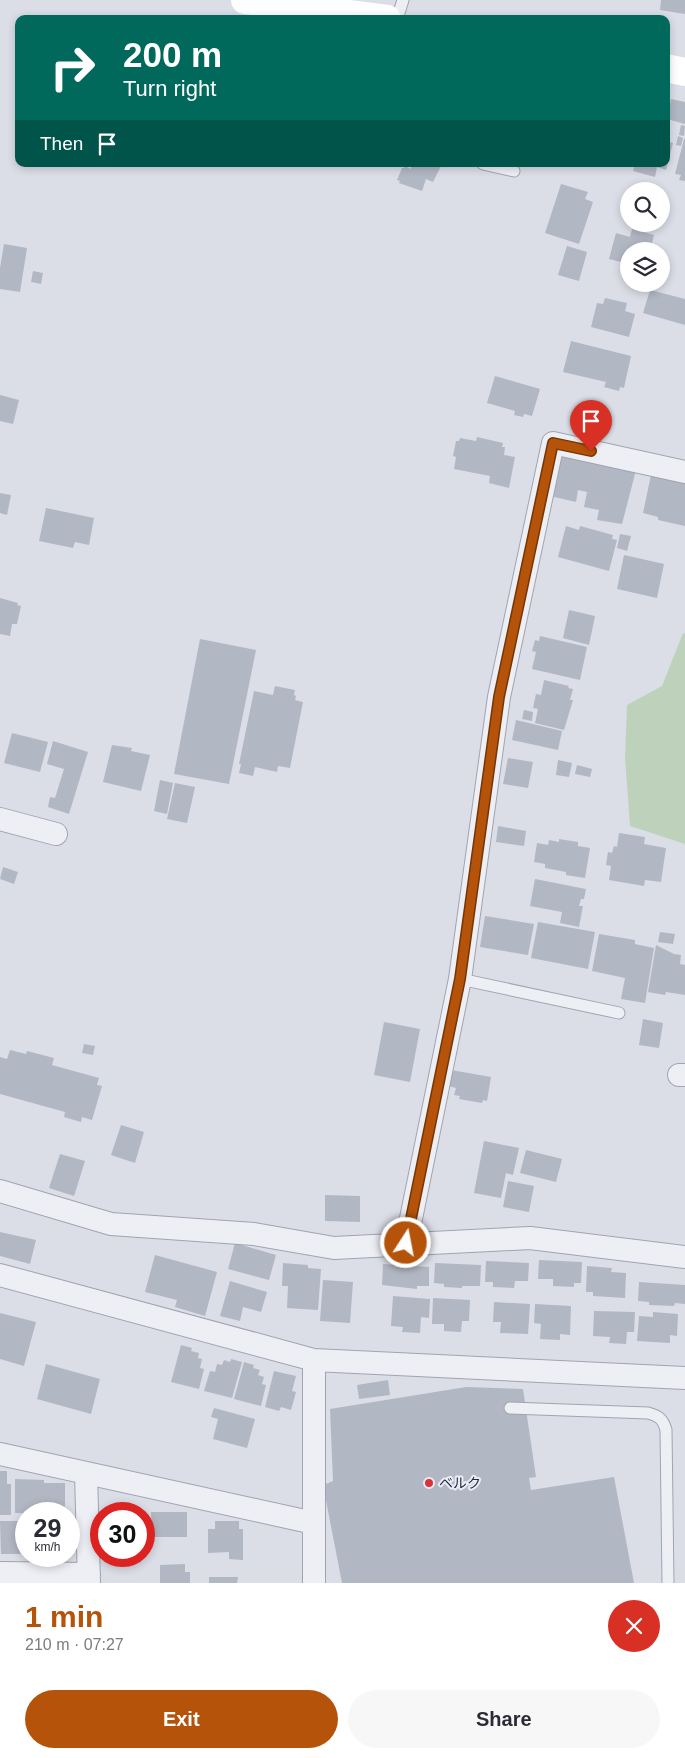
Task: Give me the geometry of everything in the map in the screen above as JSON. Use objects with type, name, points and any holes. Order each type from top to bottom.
[{"type":"main road","points":[[248,0],[335,15]]},
{"type":"main road","points":[[670,69],[685,72]]},
{"type":"street","points":[[406,1243],[460,979],[499,697],[553,443],[685,472]]},
{"type":"street","points":[[0,819],[56,834]]},
{"type":"street","points":[[0,1190],[111,1224],[254,1234],[334,1248],[530,1238],[685,1257]]},
{"type":"street","points":[[0,1275],[314,1360],[685,1378]]},
{"type":"street","points":[[314,1360],[314,1583]]},
{"type":"street","points":[[0,1454],[314,1523]]},
{"type":"street","points":[[0,1573],[89,1579],[86,1473]]},
{"type":"lane","points":[[398,15],[403,0]]},
{"type":"lane","points":[[496,167],[514,171]]},
{"type":"lane","points":[[460,979],[619,1013]]},
{"type":"lane","points":[[510,1408],[648,1413],[657,1415],[664,1420],[666,1430],[668,1583]]},
{"type":"green space","points":[[683,633],[685,634],[685,844],[630,826],[625,758],[627,705],[662,686]]},
{"type":"building","points":[[661,0],[685,0],[685,14],[660,10]]},
{"type":"building","points":[[671,99],[685,102],[685,124],[670,120]]},
{"type":"building","points":[[681,125],[685,126],[684,136],[679,135]]},
{"type":"building","points":[[678,136],[683,138],[681,146],[676,145]]},
{"type":"building","points":[[684,139],[685,181],[679,180],[681,175],[675,174]]},
{"type":"building","points":[[670,142],[673,143],[670,155]]},
{"type":"building","points":[[407,167],[411,169],[411,167],[440,167],[433,182],[426,179],[422,191],[399,183],[400,181],[397,180],[402,168]]},
{"type":"building","points":[[634,167],[657,167],[655,177],[633,171]]},
{"type":"building","points":[[561,184],[588,192],[585,199],[593,202],[579,244],[545,233]]},
{"type":"building","points":[[631,232],[643,232],[654,235],[652,242],[620,242],[620,262],[609,259],[616,233],[630,237]]},
{"type":"building","points":[[4,244],[27,248],[20,292],[0,289],[0,268]]},
{"type":"building","points":[[567,246],[587,252],[579,281],[558,275]]},
{"type":"building","points":[[33,271],[43,273],[41,284],[31,282]]},
{"type":"building","points":[[649,292],[658,292],[685,299],[685,325],[643,313]]},
{"type":"building","points":[[605,298],[627,303],[625,311],[635,314],[629,337],[591,327],[597,303],[603,304]]},
{"type":"building","points":[[571,341],[631,356],[624,388],[620,387],[619,391],[604,387],[606,382],[563,372]]},
{"type":"building","points":[[495,376],[540,389],[532,416],[524,414],[523,417],[514,415],[515,411],[487,403]]},
{"type":"building","points":[[0,395],[19,400],[13,424],[0,421]]},
{"type":"building","points":[[477,437],[503,443],[502,447],[505,447],[504,455],[515,457],[509,488],[489,483],[490,476],[454,469],[456,457],[453,456],[456,441],[459,441],[460,438],[476,441]]},
{"type":"building","points":[[561,454],[636,470],[622,524],[597,520],[599,510],[584,507],[587,492],[578,490],[576,502],[550,496]]},
{"type":"building","points":[[651,475],[685,483],[685,526],[658,520],[658,517],[643,513]]},
{"type":"building","points":[[0,493],[11,495],[7,515],[0,513]]},
{"type":"building","points":[[46,508],[94,518],[89,545],[75,542],[73,548],[39,541]]},
{"type":"building","points":[[566,526],[579,530],[580,526],[613,535],[612,539],[617,540],[609,571],[558,557]]},
{"type":"building","points":[[620,534],[631,536],[627,551],[617,548]]},
{"type":"building","points":[[624,555],[664,564],[657,598],[617,589]]},
{"type":"building","points":[[0,598],[18,603],[17,605],[21,606],[17,624],[12,624],[10,636],[0,634]]},
{"type":"building","points":[[569,610],[595,616],[589,645],[563,638]]},
{"type":"building","points":[[540,636],[587,647],[580,680],[532,669],[536,652],[532,651],[535,640],[539,641]]},
{"type":"building","points":[[200,639],[256,650],[229,784],[174,774]]},
{"type":"building","points":[[544,680],[569,686],[568,688],[573,689],[570,700],[573,700],[564,730],[535,723],[538,709],[533,708],[536,694],[541,695]]},
{"type":"building","points":[[275,686],[295,690],[295,700],[303,702],[290,768],[278,766],[277,772],[255,767],[253,776],[239,773],[241,764],[239,764],[254,691],[273,695]]},
{"type":"building","points":[[524,710],[533,712],[532,721],[522,719]]},
{"type":"building","points":[[516,720],[562,731],[558,750],[512,740]]},
{"type":"building","points":[[12,733],[48,742],[40,772],[4,763]]},
{"type":"building","points":[[53,741],[88,752],[69,814],[48,807],[50,797],[55,798],[64,769],[47,764]]},
{"type":"building","points":[[112,745],[132,748],[131,751],[150,755],[141,791],[103,782]]},
{"type":"building","points":[[508,758],[533,762],[528,788],[503,784]]},
{"type":"building","points":[[558,760],[572,763],[569,777],[556,775]]},
{"type":"building","points":[[577,765],[592,769],[590,777],[575,774]]},
{"type":"building","points":[[160,780],[173,783],[167,814],[154,811]]},
{"type":"building","points":[[175,783],[195,787],[187,823],[167,819]]},
{"type":"building","points":[[498,826],[526,831],[524,846],[496,842]]},
{"type":"building","points":[[619,833],[645,837],[644,844],[666,848],[661,882],[645,880],[644,886],[609,880],[611,866],[606,865],[608,852],[612,853],[614,846],[617,847]]},
{"type":"building","points":[[559,839],[578,842],[578,846],[590,848],[585,878],[566,875],[566,872],[545,868],[545,864],[534,862],[537,843],[548,845],[549,840],[559,842]]},
{"type":"building","points":[[3,867],[18,872],[14,884],[0,879]]},
{"type":"building","points":[[535,879],[586,889],[584,899],[581,899],[579,906],[583,906],[579,927],[560,923],[562,912],[530,906]]},
{"type":"building","points":[[485,916],[534,924],[528,955],[480,947]]},
{"type":"building","points":[[538,922],[595,932],[588,969],[531,958]]},
{"type":"building","points":[[660,932],[675,934],[673,944],[658,942]]},
{"type":"building","points":[[599,934],[635,940],[635,944],[654,948],[645,1003],[621,999],[625,978],[592,971]]},
{"type":"building","points":[[656,945],[674,954],[681,955],[680,964],[685,965],[685,995],[666,992],[665,995],[648,992]]},
{"type":"building","points":[[643,1019],[663,1023],[659,1048],[639,1045]]},
{"type":"building","points":[[384,1022],[420,1029],[410,1082],[374,1075]]},
{"type":"building","points":[[84,1044],[95,1046],[93,1055],[82,1053]]},
{"type":"building","points":[[10,1050],[26,1054],[27,1051],[54,1058],[52,1065],[99,1078],[97,1085],[102,1086],[92,1120],[82,1117],[81,1122],[64,1117],[65,1112],[0,1094],[0,1057],[7,1059]]},
{"type":"building","points":[[451,1070],[491,1077],[487,1101],[483,1100],[482,1103],[459,1099],[460,1096],[454,1095],[456,1088],[448,1086]]},
{"type":"building","points":[[121,1125],[144,1132],[135,1163],[111,1155]]},
{"type":"building","points":[[484,1141],[519,1148],[513,1175],[506,1173],[501,1198],[474,1193]]},
{"type":"building","points":[[526,1150],[562,1159],[556,1182],[520,1173]]},
{"type":"building","points":[[60,1154],[85,1161],[74,1196],[49,1188]]},
{"type":"building","points":[[508,1181],[534,1186],[529,1212],[503,1207]]},
{"type":"building","points":[[325,1195],[360,1196],[360,1222],[325,1221]]},
{"type":"building","points":[[0,1232],[36,1240],[30,1264],[0,1256]]},
{"type":"building","points":[[235,1243],[276,1255],[269,1280],[228,1269]]},
{"type":"building","points":[[155,1255],[217,1272],[205,1316],[175,1307],[177,1300],[145,1292]]},
{"type":"building","points":[[539,1260],[582,1262],[581,1283],[574,1283],[574,1287],[553,1286],[553,1279],[538,1279]]},
{"type":"building","points":[[486,1261],[529,1263],[528,1281],[515,1281],[514,1288],[493,1287],[493,1282],[485,1282]]},
{"type":"building","points":[[283,1263],[308,1265],[308,1268],[321,1269],[318,1310],[287,1308],[288,1286],[282,1286]]},
{"type":"building","points":[[435,1263],[481,1265],[480,1286],[444,1287],[444,1284],[434,1283]]},
{"type":"building","points":[[383,1264],[429,1267],[429,1286],[417,1286],[417,1289],[382,1285]]},
{"type":"building","points":[[587,1266],[612,1268],[611,1272],[626,1273],[625,1298],[593,1296],[593,1292],[586,1292]]},
{"type":"building","points":[[323,1280],[353,1282],[350,1323],[320,1321]]},
{"type":"building","points":[[230,1281],[267,1292],[261,1312],[243,1307],[240,1321],[220,1316]]},
{"type":"building","points":[[639,1282],[685,1285],[685,1304],[675,1303],[674,1306],[649,1305],[649,1302],[638,1301]]},
{"type":"building","points":[[393,1296],[430,1299],[429,1318],[421,1317],[420,1333],[402,1332],[403,1327],[391,1326]]},
{"type":"building","points":[[433,1298],[470,1300],[469,1321],[462,1321],[461,1332],[444,1331],[444,1324],[432,1324]]},
{"type":"building","points":[[494,1302],[530,1304],[528,1334],[500,1333],[501,1322],[493,1322]]},
{"type":"building","points":[[535,1304],[571,1306],[570,1335],[560,1334],[560,1340],[540,1339],[541,1324],[534,1323]]},
{"type":"building","points":[[594,1311],[635,1312],[634,1332],[627,1332],[626,1344],[609,1343],[610,1337],[593,1336]]},
{"type":"building","points":[[653,1312],[678,1314],[677,1336],[670,1335],[670,1343],[637,1341],[639,1316],[653,1317]]},
{"type":"building","points":[[0,1313],[36,1322],[24,1366],[0,1359]]},
{"type":"building","points":[[181,1345],[192,1348],[191,1351],[199,1353],[198,1358],[202,1359],[200,1368],[204,1369],[199,1389],[171,1382]]},
{"type":"building","points":[[231,1359],[242,1362],[232,1398],[204,1391],[210,1371],[215,1372],[217,1364],[222,1365],[224,1360],[230,1362]]},
{"type":"building","points":[[244,1362],[254,1365],[253,1368],[260,1370],[258,1375],[264,1377],[262,1384],[266,1385],[261,1406],[234,1399]]},
{"type":"building","points":[[46,1364],[100,1379],[91,1414],[37,1399]]},
{"type":"building","points":[[274,1371],[296,1376],[292,1391],[296,1392],[291,1410],[281,1407],[279,1411],[265,1407]]},
{"type":"building","points":[[388,1380],[390,1395],[359,1399],[357,1385]]},
{"type":"building","name":"ベルク","points":[[466,1387],[523,1389],[536,1477],[529,1478],[531,1490],[614,1477],[634,1583],[342,1583],[323,1485],[333,1481],[330,1409]]},
{"type":"building","points":[[214,1408],[255,1419],[247,1448],[213,1439],[218,1419],[211,1417]]},
{"type":"building","points":[[0,1471],[7,1471],[7,1484],[11,1484],[11,1515],[0,1515]]},
{"type":"building","points":[[15,1479],[44,1480],[44,1483],[65,1483],[65,1502],[15,1502]]},
{"type":"building","points":[[155,1512],[187,1512],[187,1537],[155,1537]]},
{"type":"building","points":[[0,1521],[15,1521],[15,1554],[1,1554]]},
{"type":"building","points":[[215,1521],[239,1521],[239,1529],[243,1529],[243,1560],[229,1559],[229,1552],[208,1553],[208,1529],[215,1529]]},
{"type":"building","points":[[185,1564],[185,1572],[190,1572],[190,1583],[160,1583],[160,1565]]},
{"type":"building","points":[[209,1577],[238,1577],[237,1583],[209,1583]]},
{"type":"place","name":"ベルク","points":[[429,1483]]},
{"type":"route","points":[[406,1243],[460,979],[499,697],[553,443],[591,451]]}]
